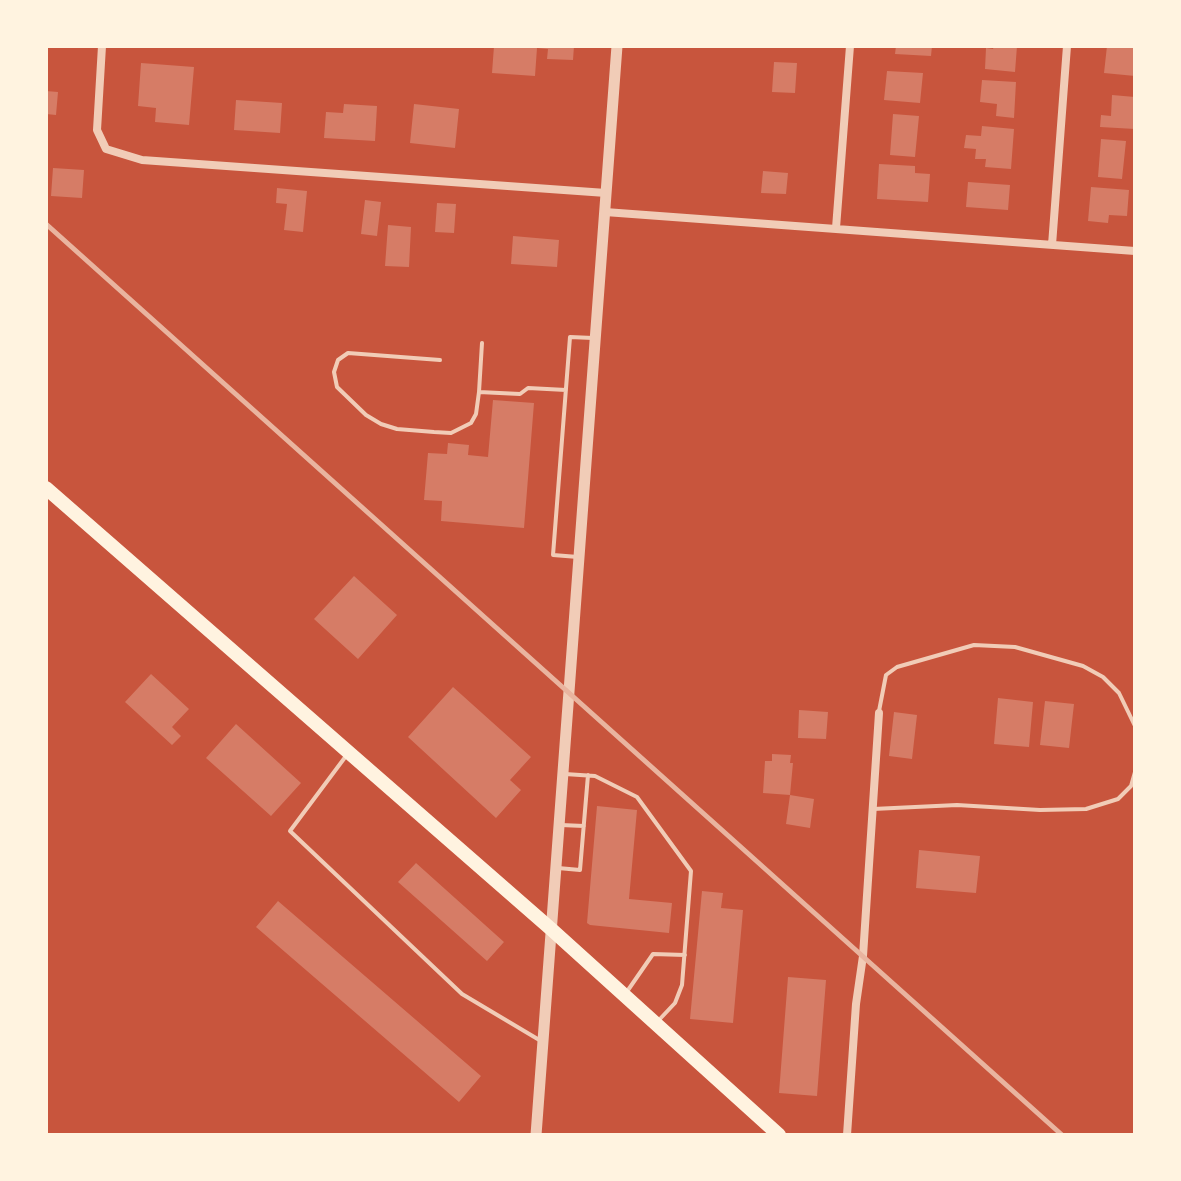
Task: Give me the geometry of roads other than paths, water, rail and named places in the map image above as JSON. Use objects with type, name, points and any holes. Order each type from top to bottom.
[{"type":"main road","points":[[46,488],[551,929],[779,1135]]},
{"type":"street","points":[[102,46],[97,130],[106,149],[142,160],[606,193]]},
{"type":"street","points":[[536,1135],[617,46]]},
{"type":"street","points":[[836,228],[850,46]]},
{"type":"street","points":[[1052,245],[1067,46]]},
{"type":"street","points":[[605,212],[1135,251]]},
{"type":"street","points":[[847,1135],[856,1004],[863,956],[879,713]]},
{"type":"lane","points":[[579,557],[553,555],[570,337],[595,339]]},
{"type":"lane","points":[[440,360],[348,353],[338,360],[334,372],[337,387],[348,400],[381,424],[397,429],[451,433],[471,423],[476,414],[482,343]]},
{"type":"lane","points":[[479,392],[520,394],[528,388],[566,390]]},
{"type":"lane","points":[[879,713],[886,675],[897,667],[974,645],[1015,647],[1083,666],[1103,677],[1119,693],[1135,726]]},
{"type":"lane","points":[[349,752],[290,831],[462,994],[543,1043]]},
{"type":"lane","points":[[873,809],[957,805],[1040,810],[1086,809],[1118,799],[1131,786],[1135,772]]},
{"type":"lane","points":[[563,774],[595,776],[637,797],[691,871],[682,985],[675,1003],[656,1023]]},
{"type":"lane","points":[[556,868],[580,870],[588,775]]},
{"type":"lane","points":[[559,824],[584,826]]},
{"type":"lane","points":[[625,995],[653,954],[685,955]]},
{"type":"railway","points":[[46,224],[1062,1135]]}]
